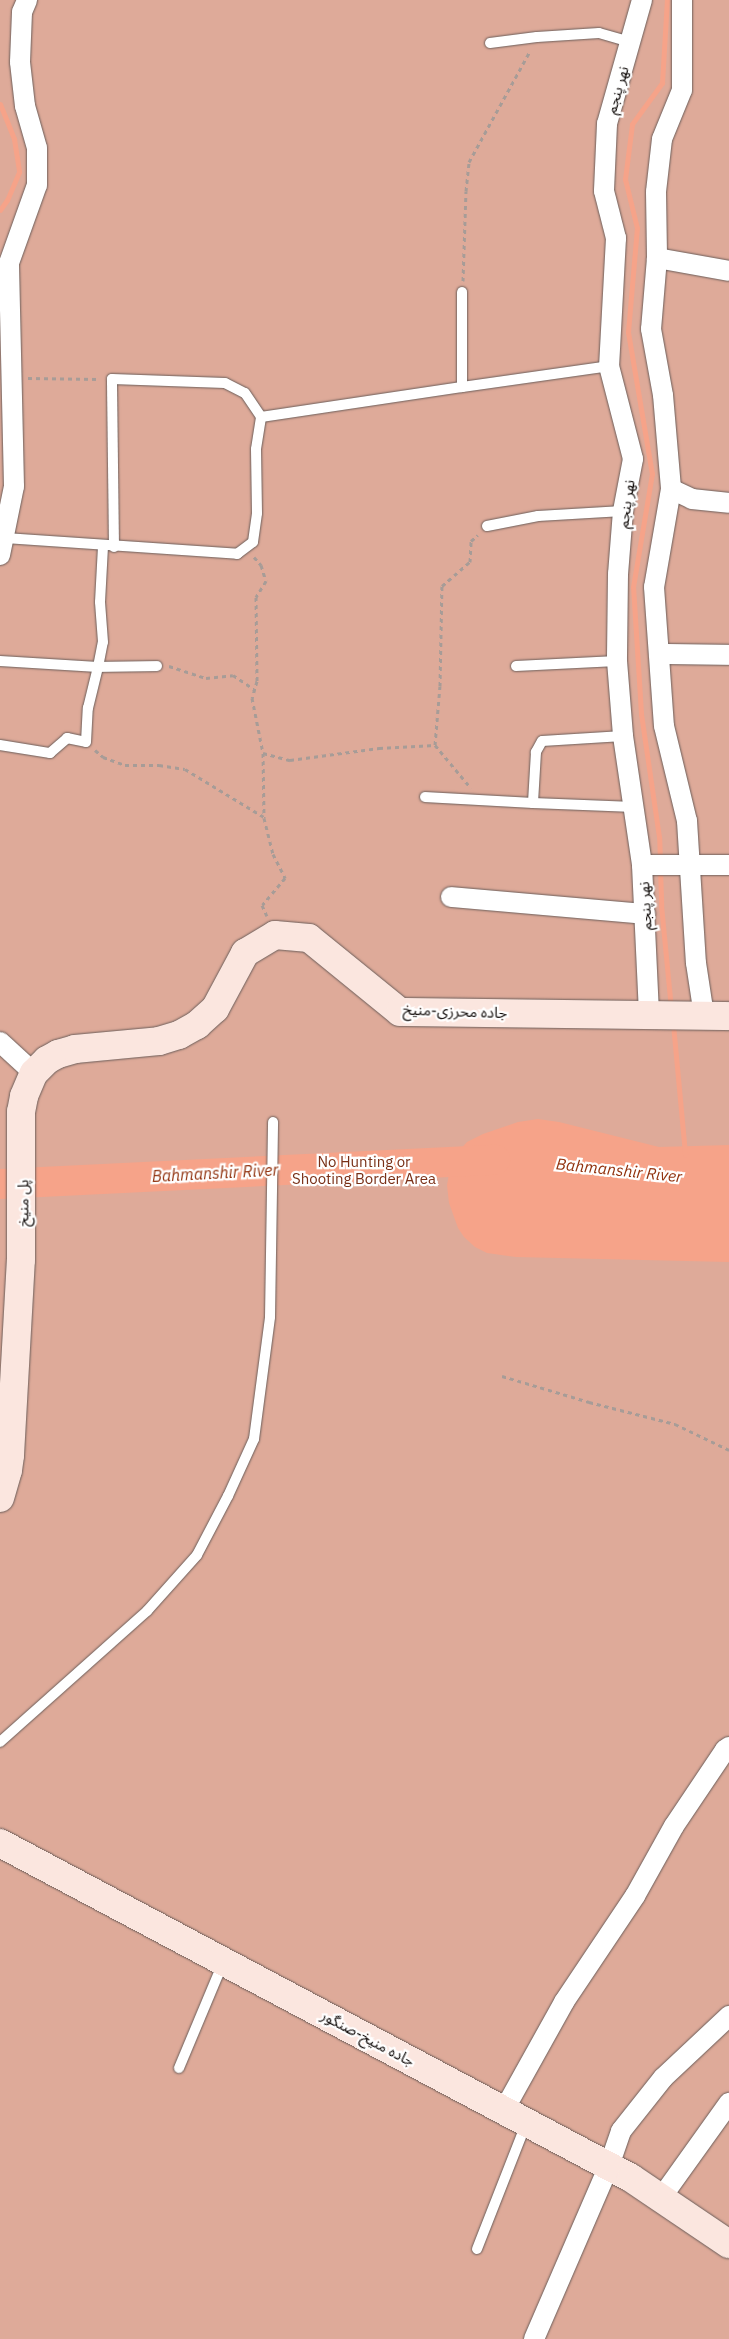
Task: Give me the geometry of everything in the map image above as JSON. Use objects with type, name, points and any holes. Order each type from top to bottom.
[{"type":"main road","name":"جاده محرزی-منیخ","points":[[275,935],[309,938],[400,1012],[706,1015]]},
{"type":"main road","points":[[34,1074],[58,1054],[75,1049],[160,1041],[179,1035],[197,1025],[215,1008],[245,953],[275,935]]},
{"type":"main road","name":"پل منیخ","points":[[0,1498],[9,1462],[23,1230],[21,1112],[24,1096],[34,1074]]},
{"type":"main road","name":"جاده منیخ-صنگور","points":[[0,1844],[609,2166],[661,2198],[729,2244]]},
{"type":"street","points":[[2,547],[14,486],[9,263],[37,185],[38,148],[25,106],[20,62],[22,12],[27,0]]},
{"type":"street","name":"نهر پنجم","points":[[642,0],[607,124],[604,191],[616,238],[609,366],[633,459],[623,511],[618,574],[617,661],[623,736],[634,807],[663,865],[696,963],[706,1015]]},
{"type":"street","name":"نهر پنجم","points":[[653,1015],[646,914],[663,865],[687,821],[664,726],[654,587],[671,489],[664,395],[651,329],[657,258],[656,192],[662,139],[682,90],[682,0]]},
{"type":"street","points":[[657,258],[729,271]]},
{"type":"street","points":[[671,489],[692,500],[729,503]]},
{"type":"street","points":[[660,654],[729,656]]},
{"type":"street","points":[[663,865],[729,865]]},
{"type":"street","points":[[451,896],[646,914]]},
{"type":"street","points":[[0,1042],[34,1074]]},
{"type":"street","points":[[515,2116],[564,2002],[635,1896],[674,1826],[725,1750],[729,1747]]},
{"type":"street","points":[[534,2339],[609,2166],[621,2131],[662,2078],[729,2016]]},
{"type":"street","points":[[661,2198],[729,2104]]},
{"type":"lane","points":[[490,43],[538,37],[599,33],[631,42]]},
{"type":"lane","points":[[462,292],[462,387]]},
{"type":"lane","points":[[261,417],[609,366]]},
{"type":"lane","points":[[2,547],[103,546],[114,547],[237,554],[253,542],[258,513],[256,449],[261,417],[245,393],[225,384],[112,379],[114,547]]},
{"type":"lane","points":[[487,526],[538,516],[623,511]]},
{"type":"lane","points":[[0,745],[50,753],[67,738],[86,742],[88,708],[103,642],[100,602],[103,546]]},
{"type":"lane","points":[[516,666],[617,661]]},
{"type":"lane","points":[[0,662],[98,667],[157,666]]},
{"type":"lane","points":[[533,803],[536,752],[542,741],[623,736]]},
{"type":"lane","points":[[425,797],[634,807]]},
{"type":"lane","points":[[0,1742],[147,1611],[197,1555],[228,1496],[254,1440],[270,1317],[273,1122]]},
{"type":"lane","points":[[179,2068],[224,1962]]},
{"type":"lane","points":[[477,2249],[515,2116]]},
{"type":"path","points":[[462,292],[469,162],[538,37]]},
{"type":"path","points":[[12,378],[112,379]]},
{"type":"path","points":[[482,800],[435,746],[440,686],[442,586],[470,562],[472,541],[487,526]]},
{"type":"path","points":[[246,547],[261,565],[266,581],[256,597],[258,641],[252,698],[263,753],[264,818],[273,854],[285,878],[262,905],[275,935]]},
{"type":"path","points":[[157,666],[174,666],[206,678],[233,675],[254,689]]},
{"type":"path","points":[[86,742],[103,757],[125,765],[159,765],[185,769],[264,818]]},
{"type":"path","points":[[263,753],[290,760],[379,748],[435,746]]},
{"type":"path","points":[[502,1376],[589,1402],[676,1424],[729,1450]]},
{"type":"green space","name":"No Hunting or Shooting Border Area","points":[[0,0],[729,0],[729,2339],[0,2339]]},
{"type":"water","points":[[538,1119],[559,1122],[659,1147],[729,1145],[729,1262],[516,1257],[487,1253],[475,1247],[464,1237],[458,1228],[449,1203],[447,1185],[450,1169],[456,1154],[467,1142],[483,1134],[518,1122]]},
{"type":"waterway","points":[[660,861],[659,837],[641,713],[633,587],[652,474],[628,332],[637,228],[625,179],[632,124],[662,83],[667,0]]},
{"type":"waterway","points":[[0,104],[14,139],[19,172],[7,200],[0,210]]},
{"type":"waterway","points":[[660,869],[661,905],[671,1008]]},
{"type":"waterway","points":[[673,1024],[685,1154]]},
{"type":"waterway","name":"Bahmanshir River","points":[[0,1184],[495,1160]]}]
